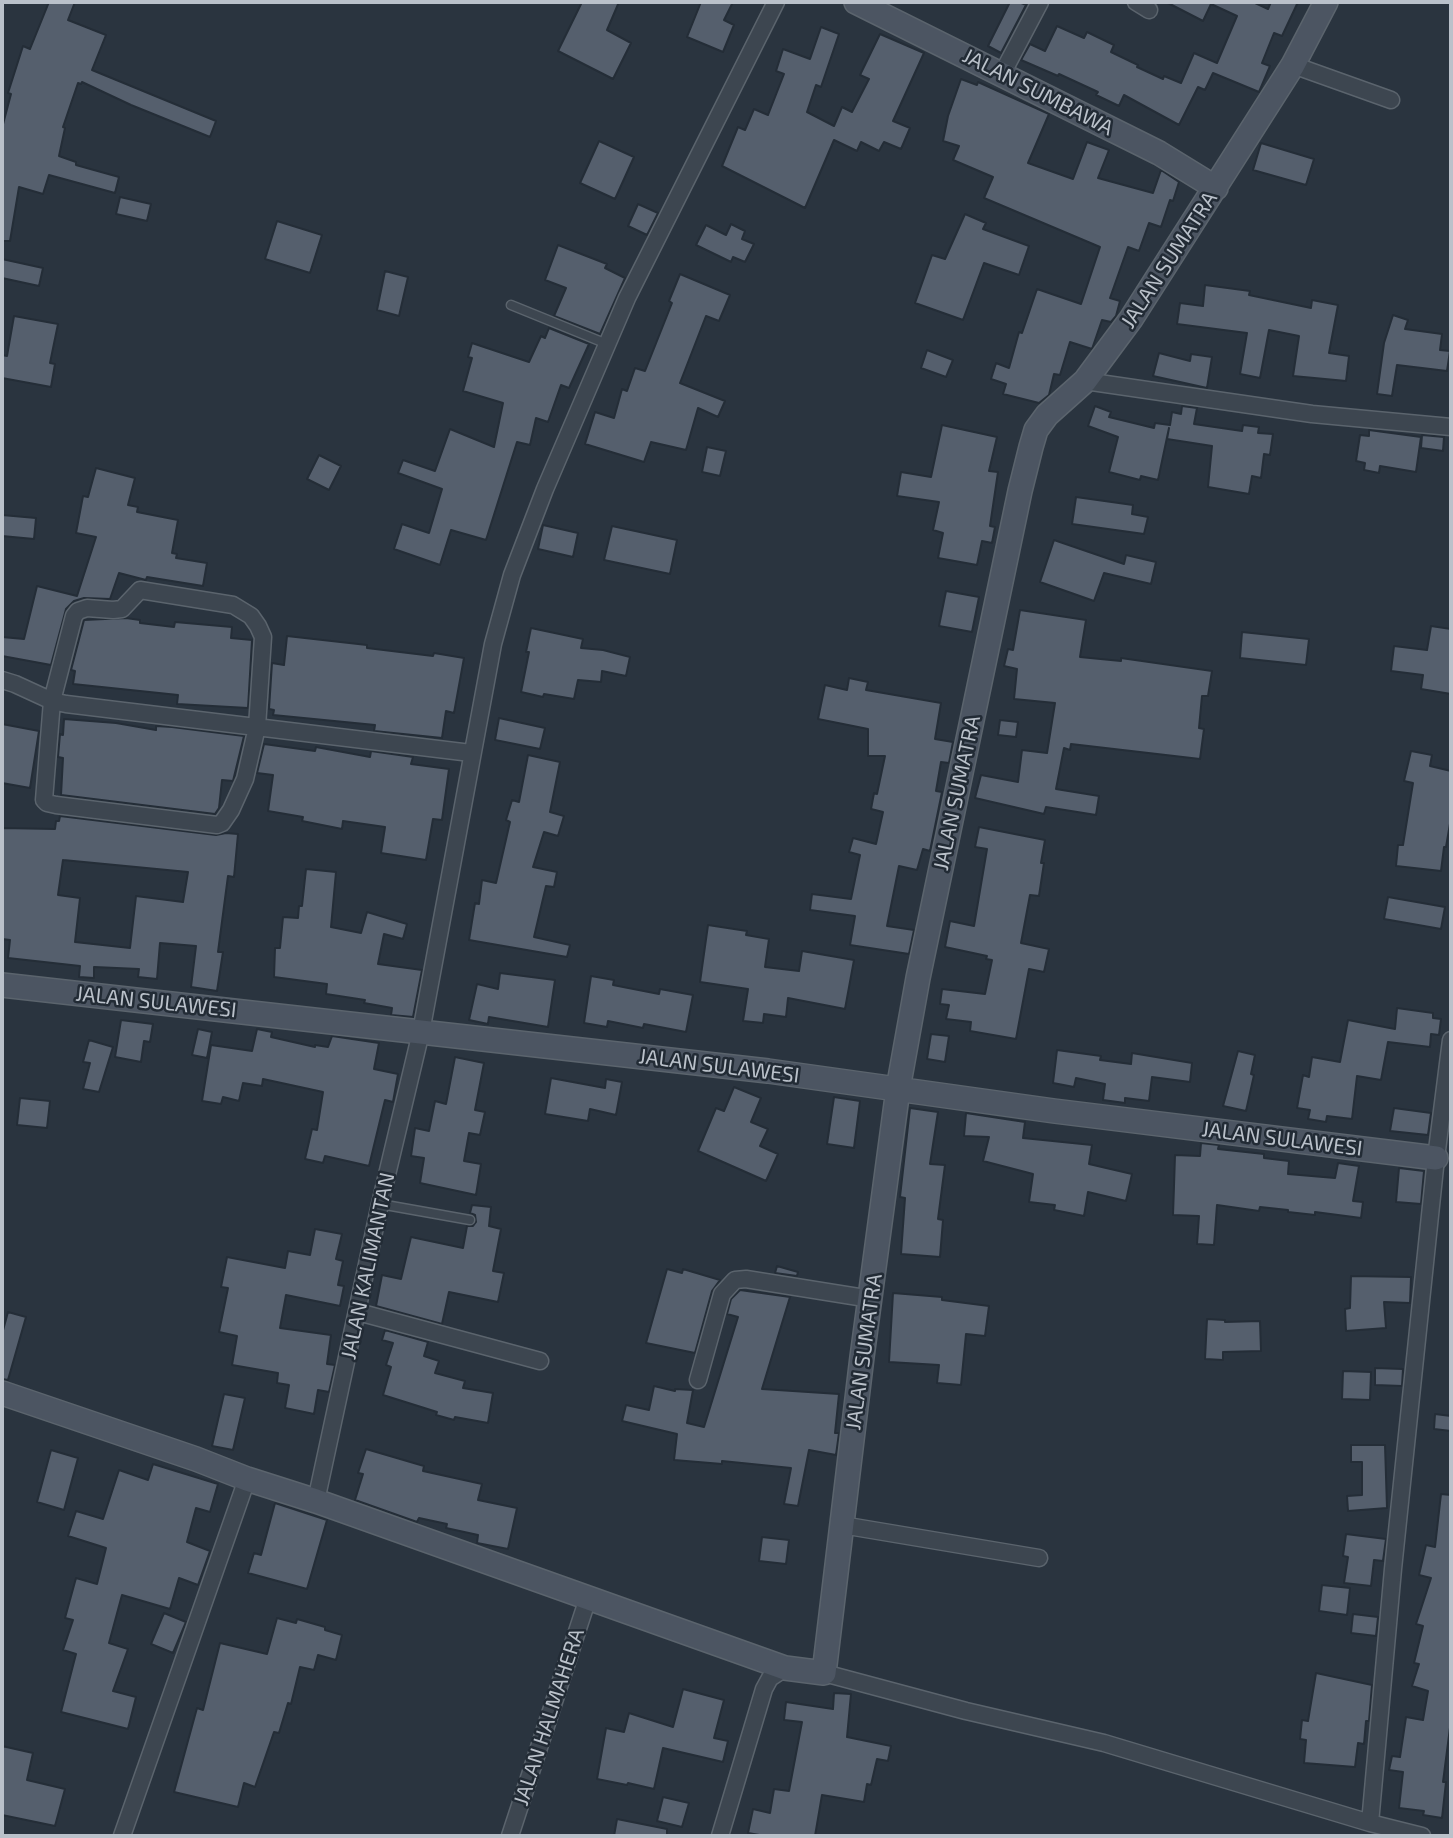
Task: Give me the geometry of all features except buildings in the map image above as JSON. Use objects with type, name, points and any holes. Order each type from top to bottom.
[{"type":"street","name":"JALAN KALIMANTAN","points":[[316,1501],[380,1204],[421,1032],[471,753],[493,644],[512,575],[545,489],[633,286],[775,2]]},
{"type":"street","name":"JALAN SUMBAWA","points":[[856,2],[1159,153],[1216,188]]},
{"type":"street","points":[[1002,74],[1040,2]]},
{"type":"street","name":"JALAN SUMATRA","points":[[824,1673],[898,1089],[918,978],[1020,491],[1036,430],[1047,415],[1085,380],[1131,319],[1293,65],[1326,2]]},
{"type":"street","points":[[1293,65],[1391,100]]},
{"type":"street","points":[[1085,380],[1312,414],[1451,427]]},
{"type":"street","points":[[138,591],[233,605],[251,616],[263,637],[257,727],[241,791],[222,823],[211,826],[45,802],[52,701],[74,616],[78,611],[87,608],[122,609],[138,591]]},
{"type":"street","points":[[2,680],[52,701],[471,753]]},
{"type":"street","name":"JALAN SULAWESI","points":[[2,985],[768,1071],[1325,1146],[1444,1158]]},
{"type":"street","points":[[1370,1823],[1393,1569],[1444,1158],[1451,1040]]},
{"type":"street","points":[[698,1380],[722,1294],[735,1280],[746,1279],[871,1299]]},
{"type":"street","points":[[358,1311],[540,1361]]},
{"type":"street","points":[[2,1393],[316,1501],[785,1668],[824,1673],[966,1711],[1104,1743],[1370,1823],[1422,1836]]},
{"type":"street","points":[[122,1836],[247,1479]]},
{"type":"street","points":[[842,1525],[1039,1558]]},
{"type":"street","name":"JALAN HALMAHERA","points":[[510,1836],[588,1598]]},
{"type":"street","points":[[720,1836],[764,1689],[770,1678],[785,1668]]},
{"type":"lane","points":[[511,305],[607,344]]},
{"type":"lane","points":[[380,1204],[470,1220]]}]
